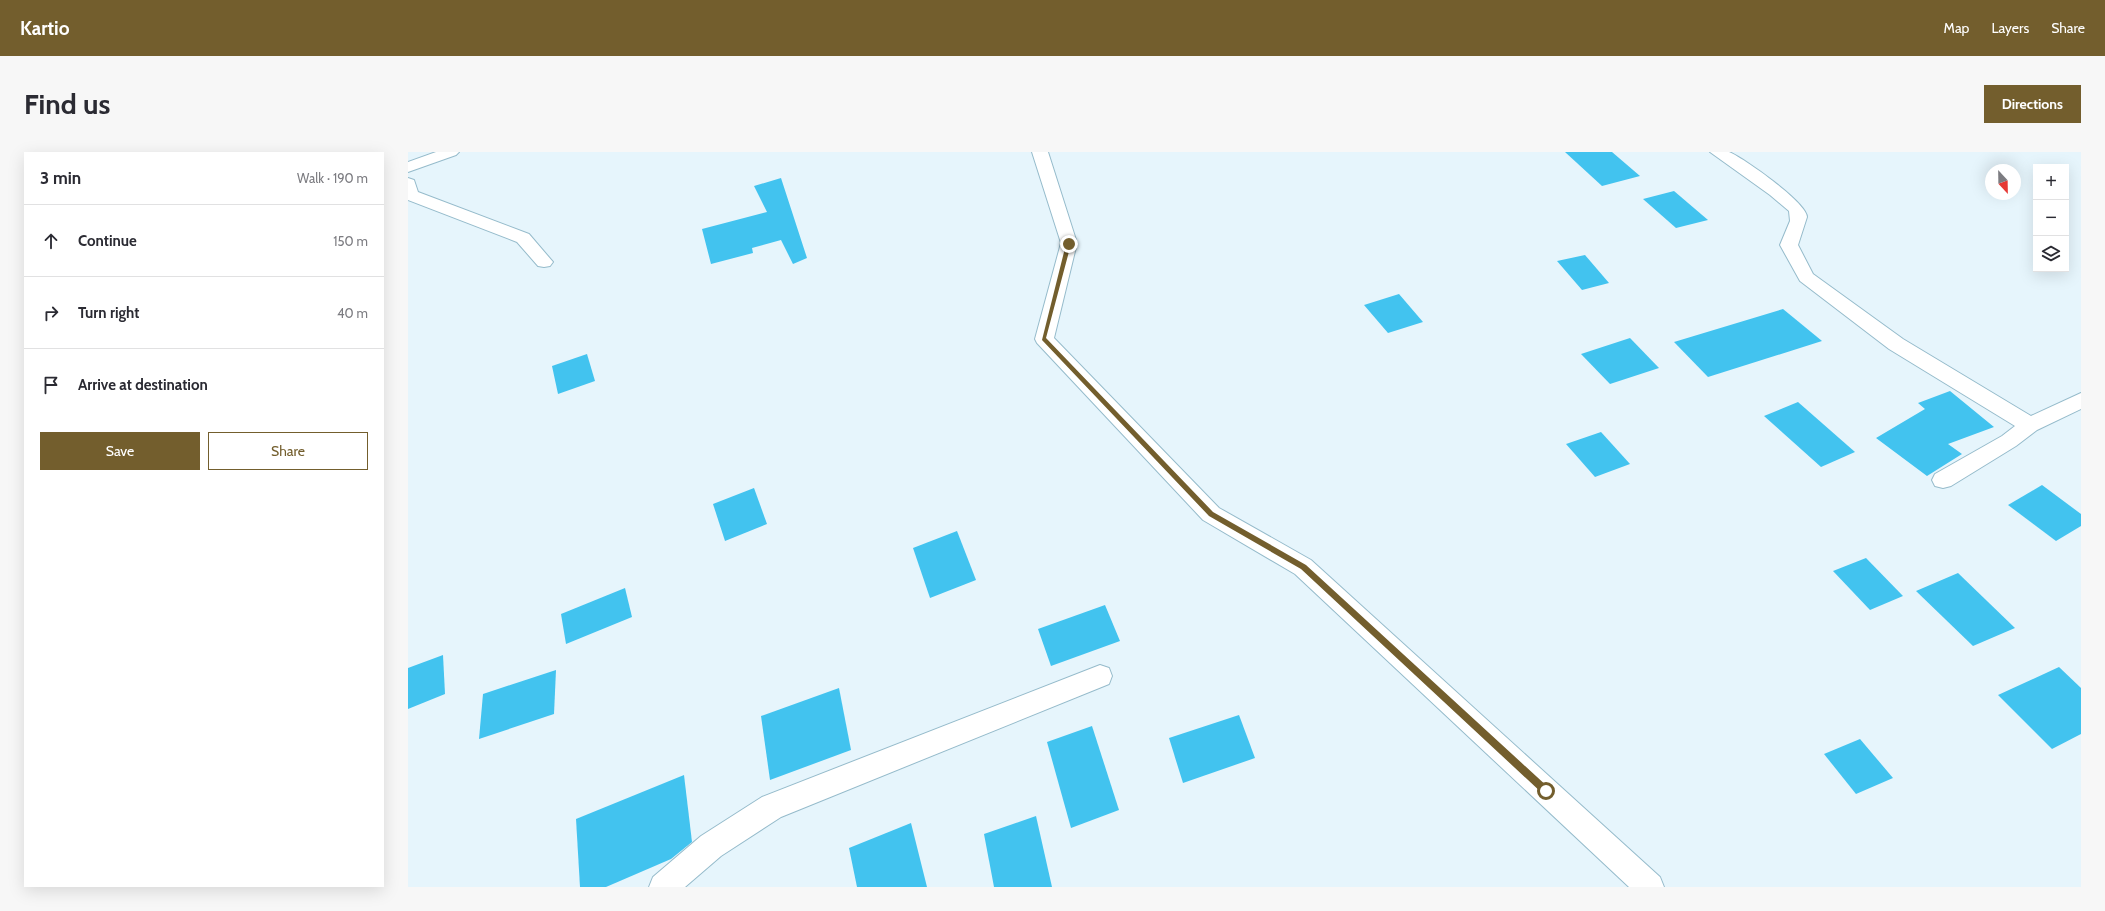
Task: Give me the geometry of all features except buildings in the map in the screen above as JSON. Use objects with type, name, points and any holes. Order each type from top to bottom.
[{"type":"street","points":[[408,167],[451,152]]},
{"type":"street","points":[[1040,152],[1069,244],[1044,339],[1211,514],[1303,567],[1650,887]]},
{"type":"street","points":[[1718,152],[1783,196],[1798,209],[1799,214],[1797,225],[1789,245],[1806,277],[1896,344],[2030,425]]},
{"type":"street","points":[[408,183],[410,195],[523,238],[544,262]]},
{"type":"street","points":[[1943,480],[2009,441],[2030,425],[2081,400]]},
{"type":"street","points":[[663,887],[711,846],[772,807],[1100,676]]},
{"type":"route","points":[[1069,244],[1044,339],[1211,514],[1303,567],[1546,791]]}]
